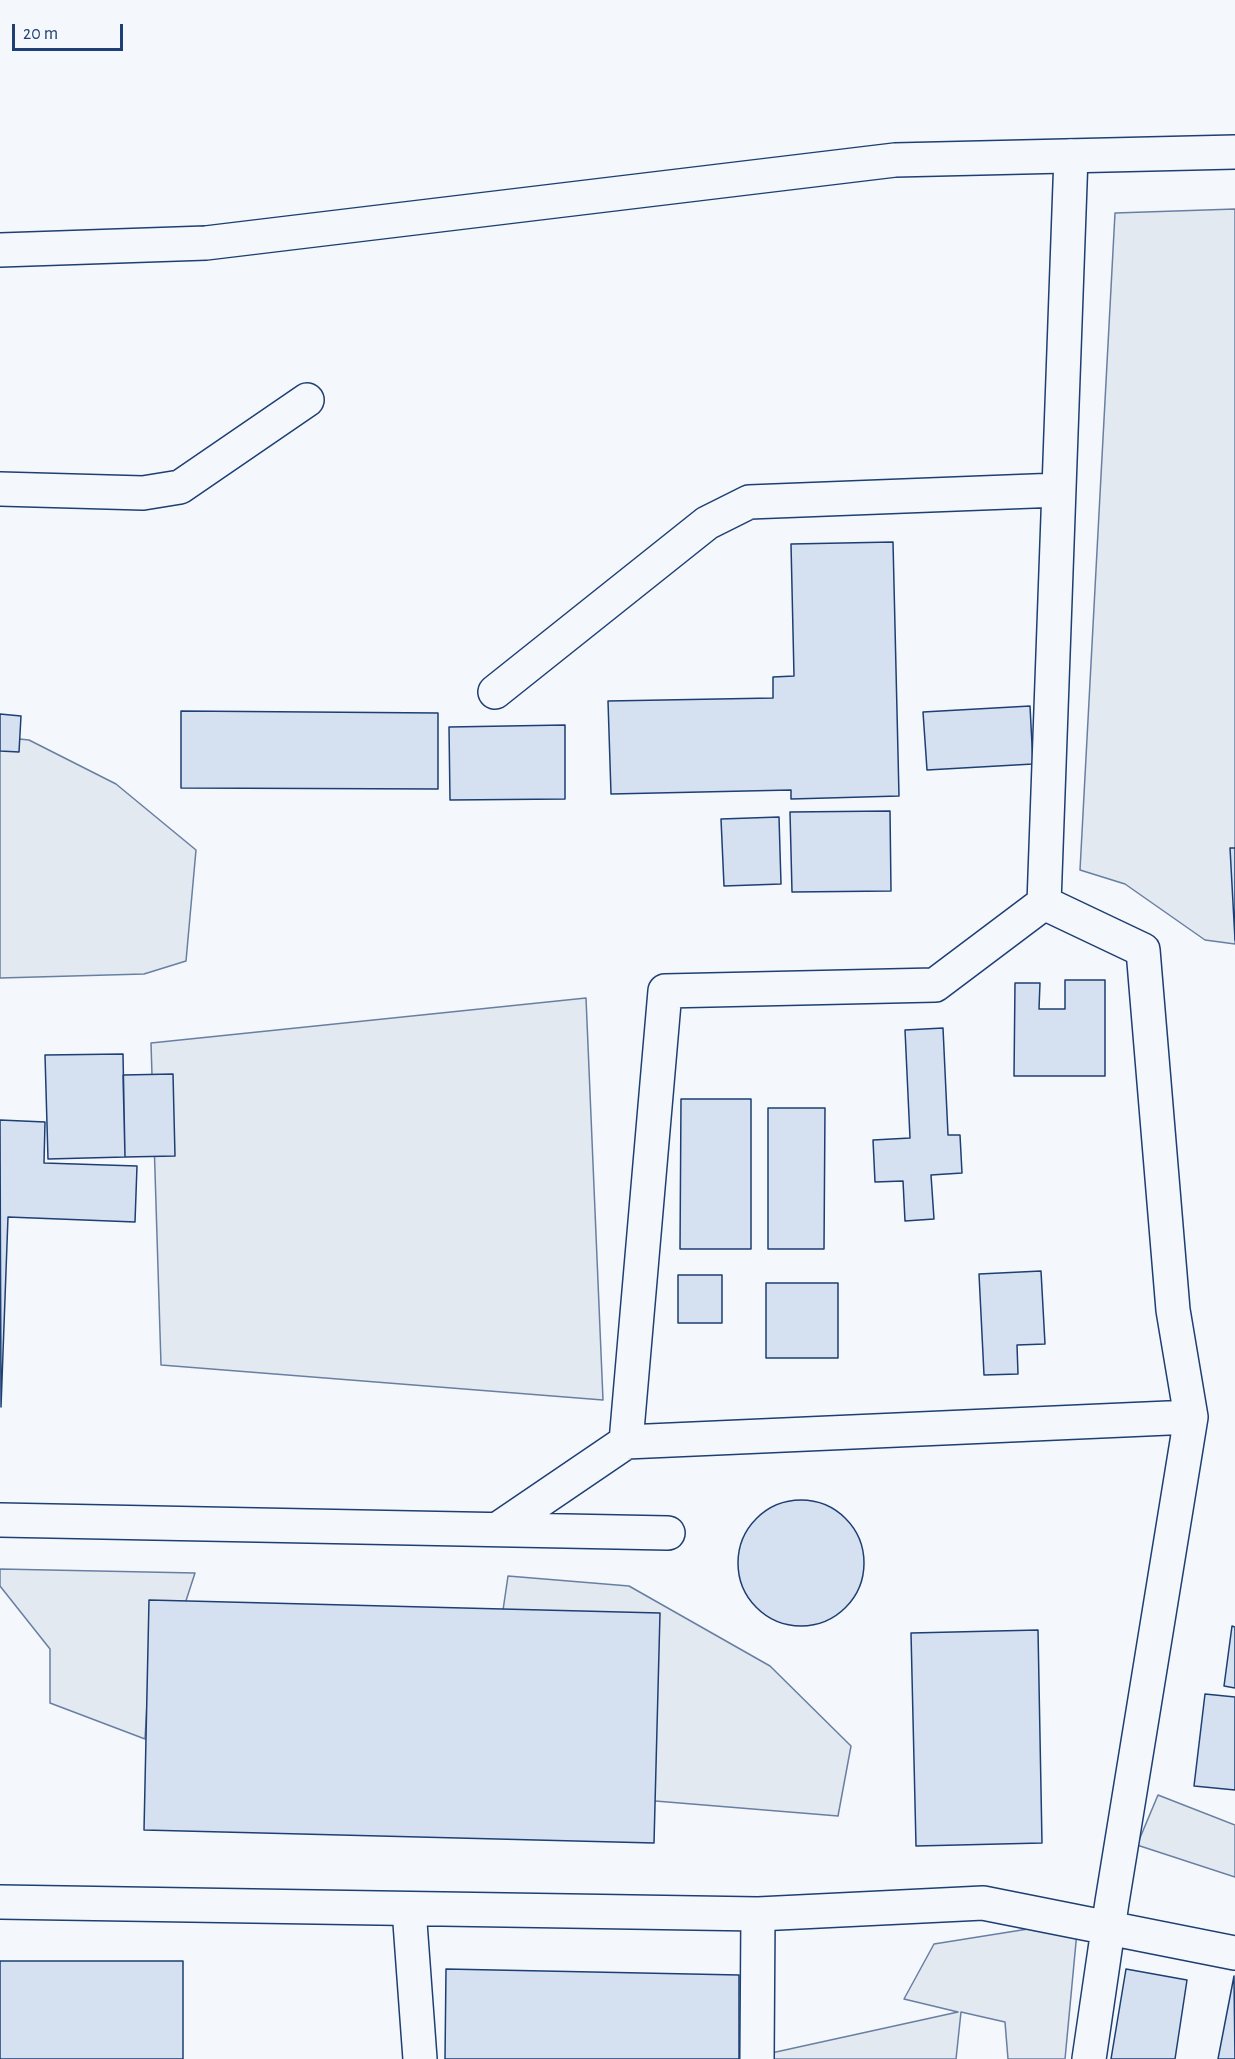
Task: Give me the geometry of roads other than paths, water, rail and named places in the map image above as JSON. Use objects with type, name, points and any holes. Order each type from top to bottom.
[{"type":"street","points":[[0,250],[206,243],[895,159],[1235,152]]},
{"type":"street","points":[[1044,903],[1071,156]]},
{"type":"street","points":[[0,489],[143,493],[180,487],[307,400]]},
{"type":"street","points":[[495,692],[707,523],[749,502],[1059,490]]},
{"type":"street","points":[[1044,903],[1143,950],[1173,1310],[1191,1417],[1089,2059]]},
{"type":"street","points":[[626,1442],[665,991],[935,985],[1044,903]]},
{"type":"street","points":[[498,1530],[626,1442],[1191,1417]]},
{"type":"street","points":[[0,1520],[668,1533]]},
{"type":"street","points":[[0,1902],[758,1914],[983,1903],[1235,1953]]},
{"type":"street","points":[[409,1909],[420,2059]]},
{"type":"street","points":[[757,2059],[758,1914]]}]
